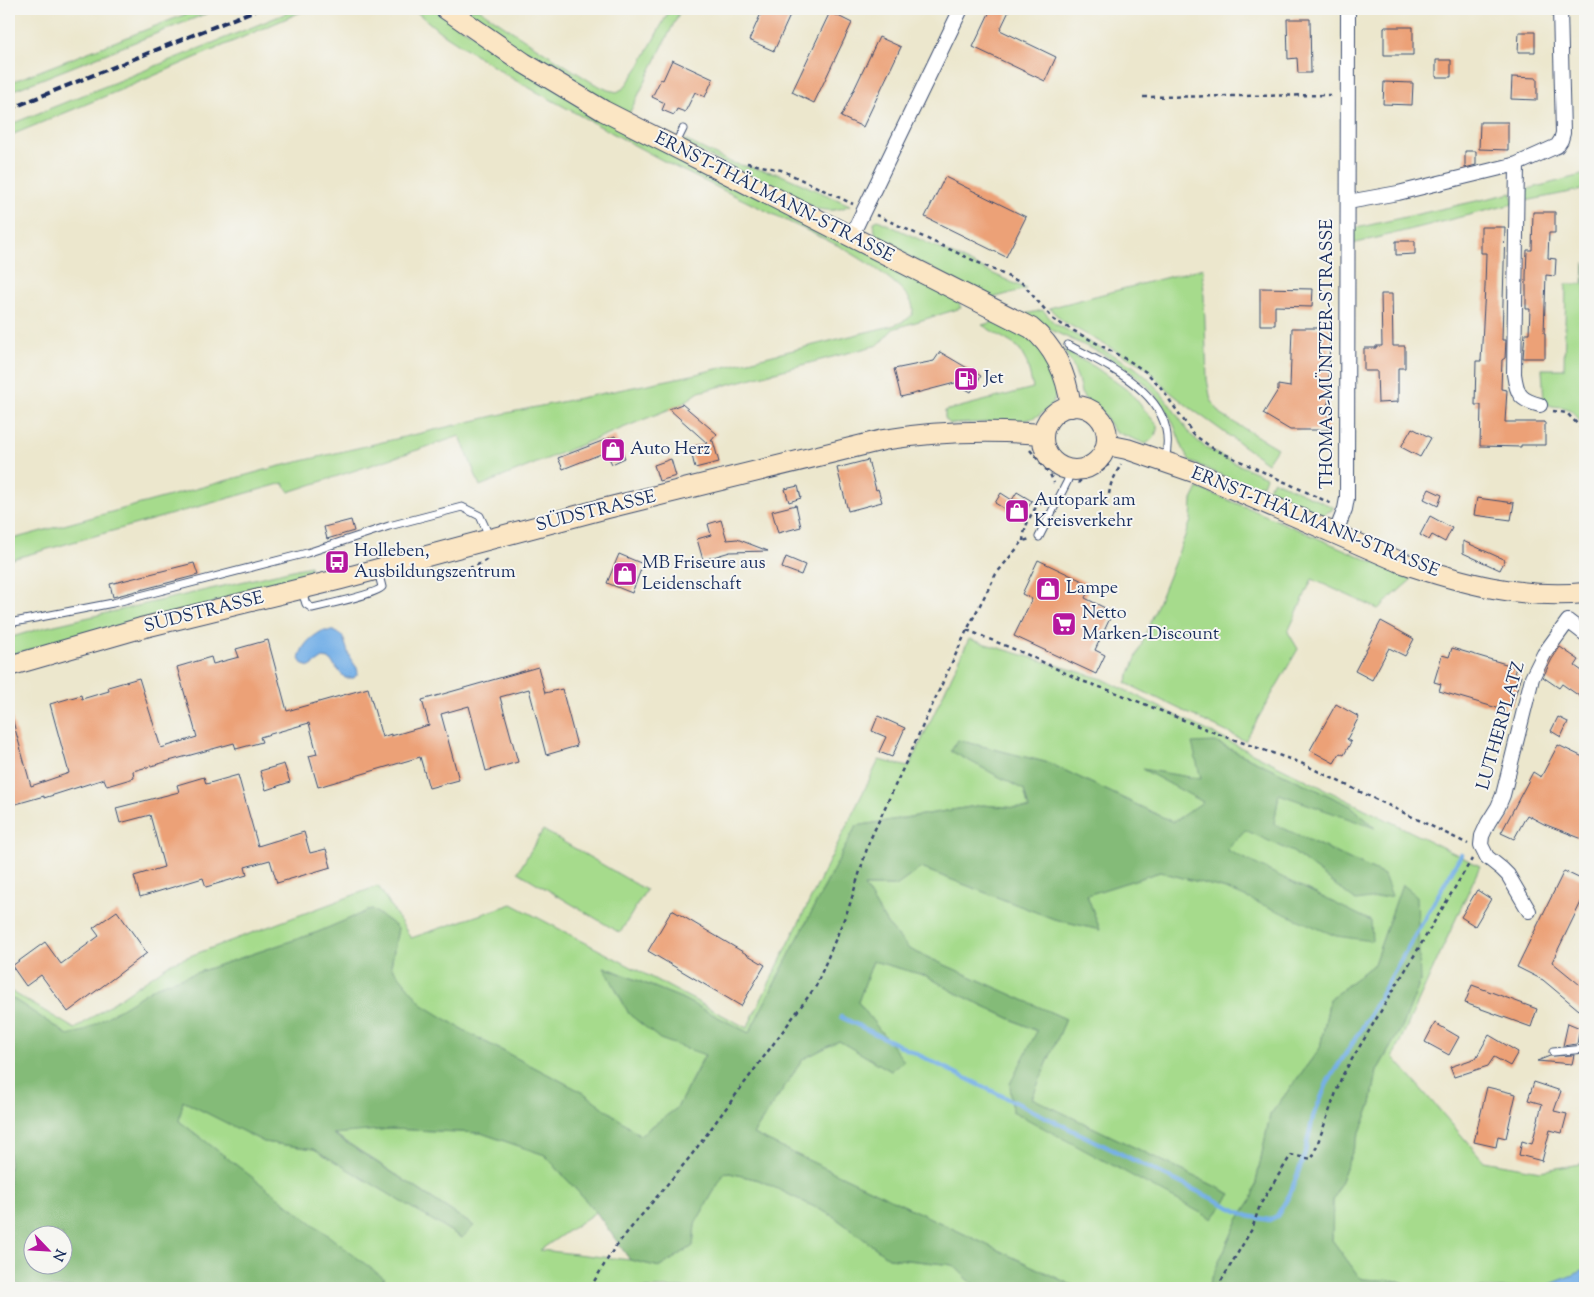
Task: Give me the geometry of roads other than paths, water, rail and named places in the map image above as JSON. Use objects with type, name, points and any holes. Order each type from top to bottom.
[{"type":"main road","name":"ERNST-THÄLMANN-STRASSE","points":[[446,9],[488,40],[561,86],[674,148],[1031,328],[1046,344],[1065,374],[1071,407]]},
{"type":"main road","points":[[1071,407],[1087,408],[1101,419],[1106,427],[1107,446],[1103,455],[1086,469],[1071,470],[1055,464],[1048,456],[1044,445],[1046,425],[1059,411],[1071,407]]},
{"type":"main road","name":"SÜDSTRASSE","points":[[9,666],[141,628],[491,540],[599,510],[883,440],[975,431],[1044,434]]},
{"type":"main road","name":"ERNST-THÄLMANN-STRASSE","points":[[1107,446],[1127,449],[1164,461],[1260,500],[1400,562],[1434,573],[1501,590],[1536,594],[1585,593]]},
{"type":"street","points":[[852,237],[961,9]]},
{"type":"street","name":"THOMAS-MÜNTZER-STRASSE","points":[[1335,534],[1347,498],[1348,9]]},
{"type":"street","name":"THOMAS-MÜNTZER-STRASSE","points":[[1348,202],[1398,193],[1517,164],[1557,146],[1563,133],[1560,9]]},
{"type":"street","points":[[1517,164],[1514,374],[1516,387],[1521,397],[1540,405]]},
{"type":"street","name":"LUTHERPLATZ","points":[[1528,911],[1508,875],[1487,857],[1481,845],[1482,836],[1503,795],[1532,678],[1544,654],[1568,621],[1585,634]]},
{"type":"lane","points":[[674,148],[683,129]]},
{"type":"lane","points":[[1068,345],[1123,375],[1140,388],[1154,404],[1164,422],[1168,438],[1164,461]]},
{"type":"lane","points":[[1039,537],[1063,491],[1071,470]]},
{"type":"lane","points":[[9,623],[113,603],[215,577],[307,553],[389,526],[462,507],[480,516],[491,540]]},
{"type":"lane","points":[[1553,1052],[1585,1049]]},
{"type":"water","points":[[322,631],[334,631],[343,637],[350,658],[357,668],[358,673],[354,678],[345,678],[329,659],[323,658],[310,667],[303,665],[299,659],[304,646],[310,639]]},
{"type":"water","points":[[1585,1270],[1585,1288],[1541,1288]]},
{"type":"waterway","points":[[841,1017],[1248,1216],[1269,1220],[1277,1216],[1290,1194],[1304,1157],[1313,1117],[1328,1081],[1361,1030],[1461,855]]},
{"type":"railway","points":[[9,109],[258,9]]},
{"type":"place","name":"Jet","points":[[966,379]]},
{"type":"place","name":"Auto Herz","points":[[613,450]]},
{"type":"place","name":"Autopark am Kreisverkehr","points":[[1017,511]]},
{"type":"place","name":"Holleben, Ausbildungszentrum","points":[[337,562]]},
{"type":"place","name":"MB Friseure aus Leidenschaft","points":[[625,574]]},
{"type":"place","name":"Lampe","points":[[1048,589]]},
{"type":"place","name":"Netto Marken-Discount","points":[[1064,624]]}]
